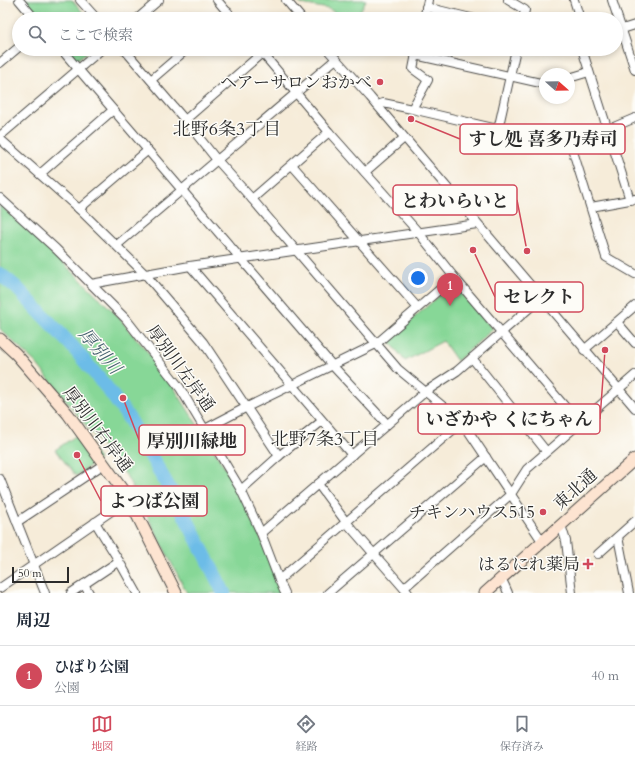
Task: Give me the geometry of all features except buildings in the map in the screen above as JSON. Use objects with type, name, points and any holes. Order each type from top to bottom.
[{"type":"street","points":[[19,0],[29,12]]},
{"type":"street","points":[[80,0],[91,12]]},
{"type":"street","points":[[145,12],[159,0]]},
{"type":"street","points":[[217,0],[227,12]]},
{"type":"street","points":[[286,0],[296,12]]},
{"type":"street","points":[[508,0],[525,10],[525,12]]},
{"type":"street","points":[[574,0],[578,12]]},
{"type":"street","points":[[612,0],[615,12]]},
{"type":"street","points":[[427,4],[453,12]]},
{"type":"street","points":[[623,29],[635,25]]},
{"type":"street","points":[[623,40],[635,70]]},
{"type":"street","points":[[0,63],[12,53]]},
{"type":"street","points":[[67,56],[332,365],[387,424]]},
{"type":"street","points":[[94,56],[0,138],[79,209],[145,274],[203,342],[279,456]]},
{"type":"street","points":[[130,56],[217,160],[398,369],[462,422],[542,541]]},
{"type":"street","points":[[151,80],[178,56]]},
{"type":"street","points":[[185,120],[255,56]]},
{"type":"street","points":[[264,56],[329,132],[418,232],[454,277],[579,423]]},
{"type":"street","points":[[333,56],[377,105],[618,390],[635,408]]},
{"type":"street","points":[[412,110],[428,80],[413,69],[415,56]]},
{"type":"street","points":[[432,56],[539,83]]},
{"type":"street","points":[[498,130],[514,56]]},
{"type":"street","points":[[584,56],[633,199],[591,206]]},
{"type":"street","points":[[117,245],[336,59]]},
{"type":"street","points":[[575,76],[589,72]]},
{"type":"street","points":[[377,105],[383,103],[566,145],[571,145],[635,118]]},
{"type":"street","points":[[40,174],[113,110]]},
{"type":"street","points":[[252,199],[329,132]]},
{"type":"street","points":[[365,172],[404,138]]},
{"type":"street","points":[[571,145],[606,257],[635,274]]},
{"type":"street","points":[[79,209],[147,151]]},
{"type":"street","points":[[292,165],[417,307]]},
{"type":"street","name":"厚別川左岸通","points":[[0,198],[126,319],[155,354],[180,388],[206,429],[241,490],[261,533],[285,593]]},
{"type":"street","points":[[91,284],[190,266],[477,224]]},
{"type":"street","points":[[190,266],[352,455]]},
{"type":"street","points":[[206,429],[247,407],[376,344],[417,307],[454,277]]},
{"type":"street","points":[[261,533],[425,392],[472,358],[541,298]]},
{"type":"street","points":[[584,350],[635,306]]},
{"type":"street","points":[[617,322],[635,343]]},
{"type":"street","name":"厚別川右岸通","points":[[0,339],[16,354],[68,414],[129,499],[176,593]]},
{"type":"street","points":[[472,358],[546,451]]},
{"type":"street","points":[[318,484],[346,522],[406,591],[511,494],[527,469],[546,451],[635,375]]},
{"type":"street","points":[[241,490],[279,456],[322,421]]},
{"type":"street","points":[[279,580],[462,422]]},
{"type":"street","points":[[328,593],[486,457]]},
{"type":"street","name":"東北通","points":[[484,593],[635,459]]},
{"type":"street","points":[[17,522],[104,464]]},
{"type":"street","points":[[0,479],[45,593]]},
{"type":"street","points":[[0,588],[129,499]]},
{"type":"street","points":[[95,522],[137,593]]},
{"type":"street","points":[[598,554],[635,522]]},
{"type":"street","points":[[561,524],[566,541],[572,593]]},
{"type":"street","points":[[618,537],[629,593]]},
{"type":"street","points":[[71,593],[119,561]]},
{"type":"street","points":[[500,578],[508,593]]},
{"type":"street","points":[[84,584],[89,593]]},
{"type":"green space","points":[[24,0],[72,0],[83,12],[35,12]]},
{"type":"green space","points":[[296,0],[366,0],[360,12],[334,12],[329,9],[301,4]]},
{"type":"green space","points":[[72,56],[82,56],[78,59],[75,59]]},
{"type":"green space","points":[[0,205],[114,312],[162,369],[237,487],[262,541],[281,593],[187,593],[126,475],[36,363],[0,329]]},
{"type":"green space","points":[[453,284],[493,329],[457,361],[443,341],[405,361],[391,343],[390,338]]},
{"type":"green space","points":[[80,433],[99,459],[76,476],[55,450]]},
{"type":"waterway","name":"厚別川","points":[[0,274],[17,288],[72,346],[107,388],[130,420],[183,512],[224,593]]},
{"type":"place","name":"ヘアーサロンおかべ","points":[[380,82]]},
{"type":"place","name":"すし処 喜多乃寿司","points":[[411,119]]},
{"type":"place","name":"セレクト","points":[[473,250]]},
{"type":"place","name":"とわいらいと","points":[[527,251]]},
{"type":"place","name":"ひばり公園","points":[[450,306]]},
{"type":"place","name":"いざかや くにちゃん","points":[[605,350]]},
{"type":"place","name":"厚別川緑地","points":[[123,398]]},
{"type":"place","name":"よつば公園","points":[[77,455]]},
{"type":"place","name":"チキンハウス515","points":[[543,512]]},
{"type":"place","name":"はるにれ薬局","points":[[588,564]]},
{"type":"district","name":"北野6条3丁目","points":[[227,129]]},
{"type":"district","name":"北野7条3丁目","points":[[325,439]]}]
